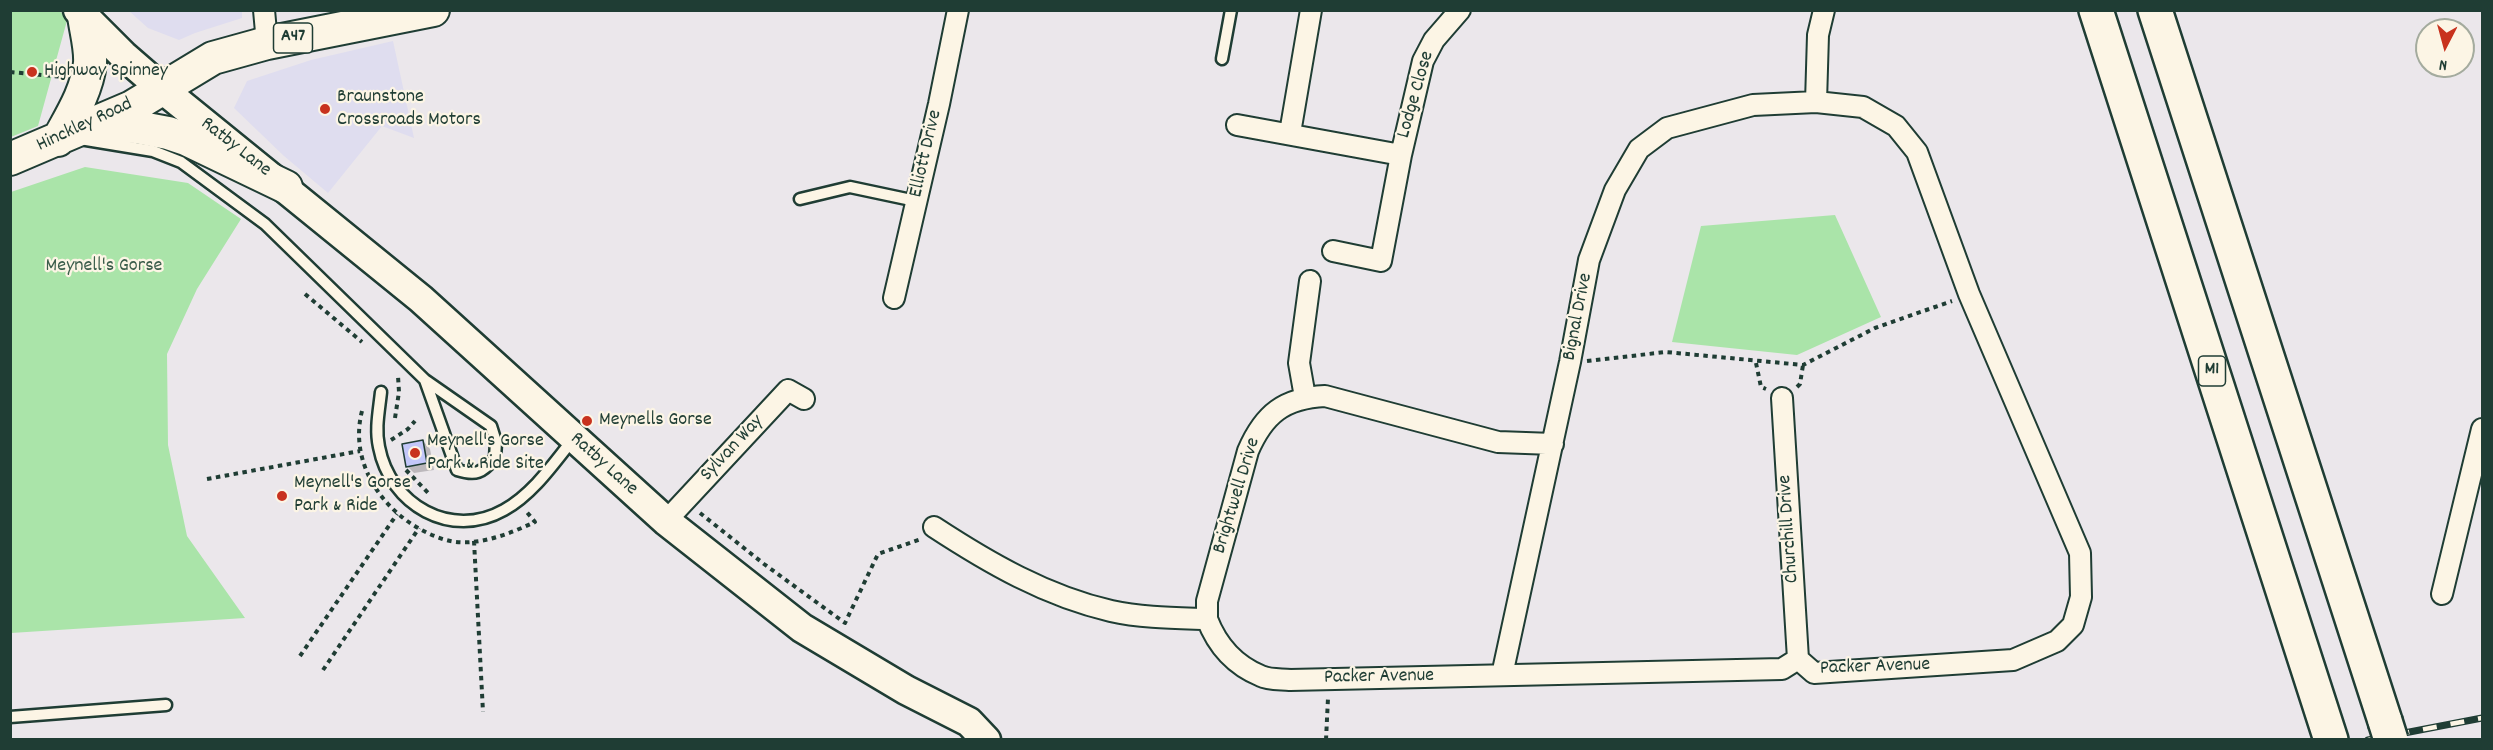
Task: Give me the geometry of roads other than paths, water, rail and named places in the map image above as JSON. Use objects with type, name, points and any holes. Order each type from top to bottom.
[{"type":"highway","name":"M1","points":[[2096,10],[2330,735]]},
{"type":"highway","points":[[2154,10],[2388,730]]},
{"type":"main road","name":"Hinckley Road","points":[[10,159],[132,106],[213,58],[267,43],[433,10]]},
{"type":"main road","points":[[81,13],[90,61],[71,134],[136,127],[168,133],[186,139],[286,187]]},
{"type":"main road","name":"Ratby Lane","points":[[81,13],[123,55],[161,88],[286,187],[421,299],[666,521],[802,628],[906,690],[969,722],[986,740]]},
{"type":"street","points":[[264,10],[267,43]]},
{"type":"street","name":"Elliott Drive","points":[[894,298],[958,10]]},
{"type":"street","points":[[1290,134],[1311,10]]},
{"type":"street","name":"Lodge Close","points":[[1333,252],[1382,261],[1401,155],[1423,61],[1434,40],[1460,10]]},
{"type":"street","points":[[1816,102],[1818,35],[1824,10]]},
{"type":"street","name":"Packer Avenue","points":[[1207,619],[1214,636],[1233,660],[1263,677],[1290,680],[1782,669],[1798,659],[1814,673],[2013,660],[2056,641],[2073,625],[2081,597],[2079,553],[1970,294],[1917,152],[1896,126],[1863,107],[1816,102]]},
{"type":"street","name":"Bignal Drive","points":[[1502,675],[1570,363],[1589,260],[1615,190],[1639,149],[1666,128],[1753,105],[1816,102]]},
{"type":"street","name":"Lodge Close","points":[[1237,124],[1401,155]]},
{"type":"street","points":[[1305,397],[1299,363],[1310,281]]},
{"type":"street","name":"Sylvan Way","points":[[666,521],[788,390],[804,399]]},
{"type":"street","name":"Brightwell Drive","points":[[1207,619],[1207,601],[1248,451],[1267,418],[1283,405],[1305,397],[1325,396],[1498,442],[1553,444]]},
{"type":"street","name":"Churchill Drive","points":[[1782,399],[1798,659]]},
{"type":"street","points":[[2442,594],[2480,455],[2482,429]]},
{"type":"street","points":[[934,527],[982,559],[1071,599],[1112,611],[1159,618],[1207,619]]},
{"type":"lane","points":[[1222,59],[1231,10]]},
{"type":"lane","points":[[71,134],[145,149],[181,162],[265,224],[425,380],[491,426],[496,442],[495,458],[483,471],[469,474],[457,470],[425,380]]},
{"type":"lane","points":[[800,199],[850,187],[916,201]]},
{"type":"lane","points":[[381,392],[377,431],[379,448],[391,481],[417,508],[454,520],[478,519],[507,509],[545,475],[574,438]]},
{"type":"lane","points":[[10,717],[166,705]]},
{"type":"railway","points":[[2368,740],[2482,718]]},
{"type":"place","name":"Highway Spinney","points":[[32,72]]},
{"type":"place","name":"Braunstone Crossroads Motors","points":[[325,109]]},
{"type":"place","name":"Meynells Gorse","points":[[587,421]]},
{"type":"place","name":"Meynell's Gorse Park & Ride Site","points":[[415,453]]},
{"type":"place","name":"Meynell's Gorse Park & Ride","points":[[282,496]]},
{"type":"park label","name":"Meynell's Gorse","points":[[104,267]]}]
